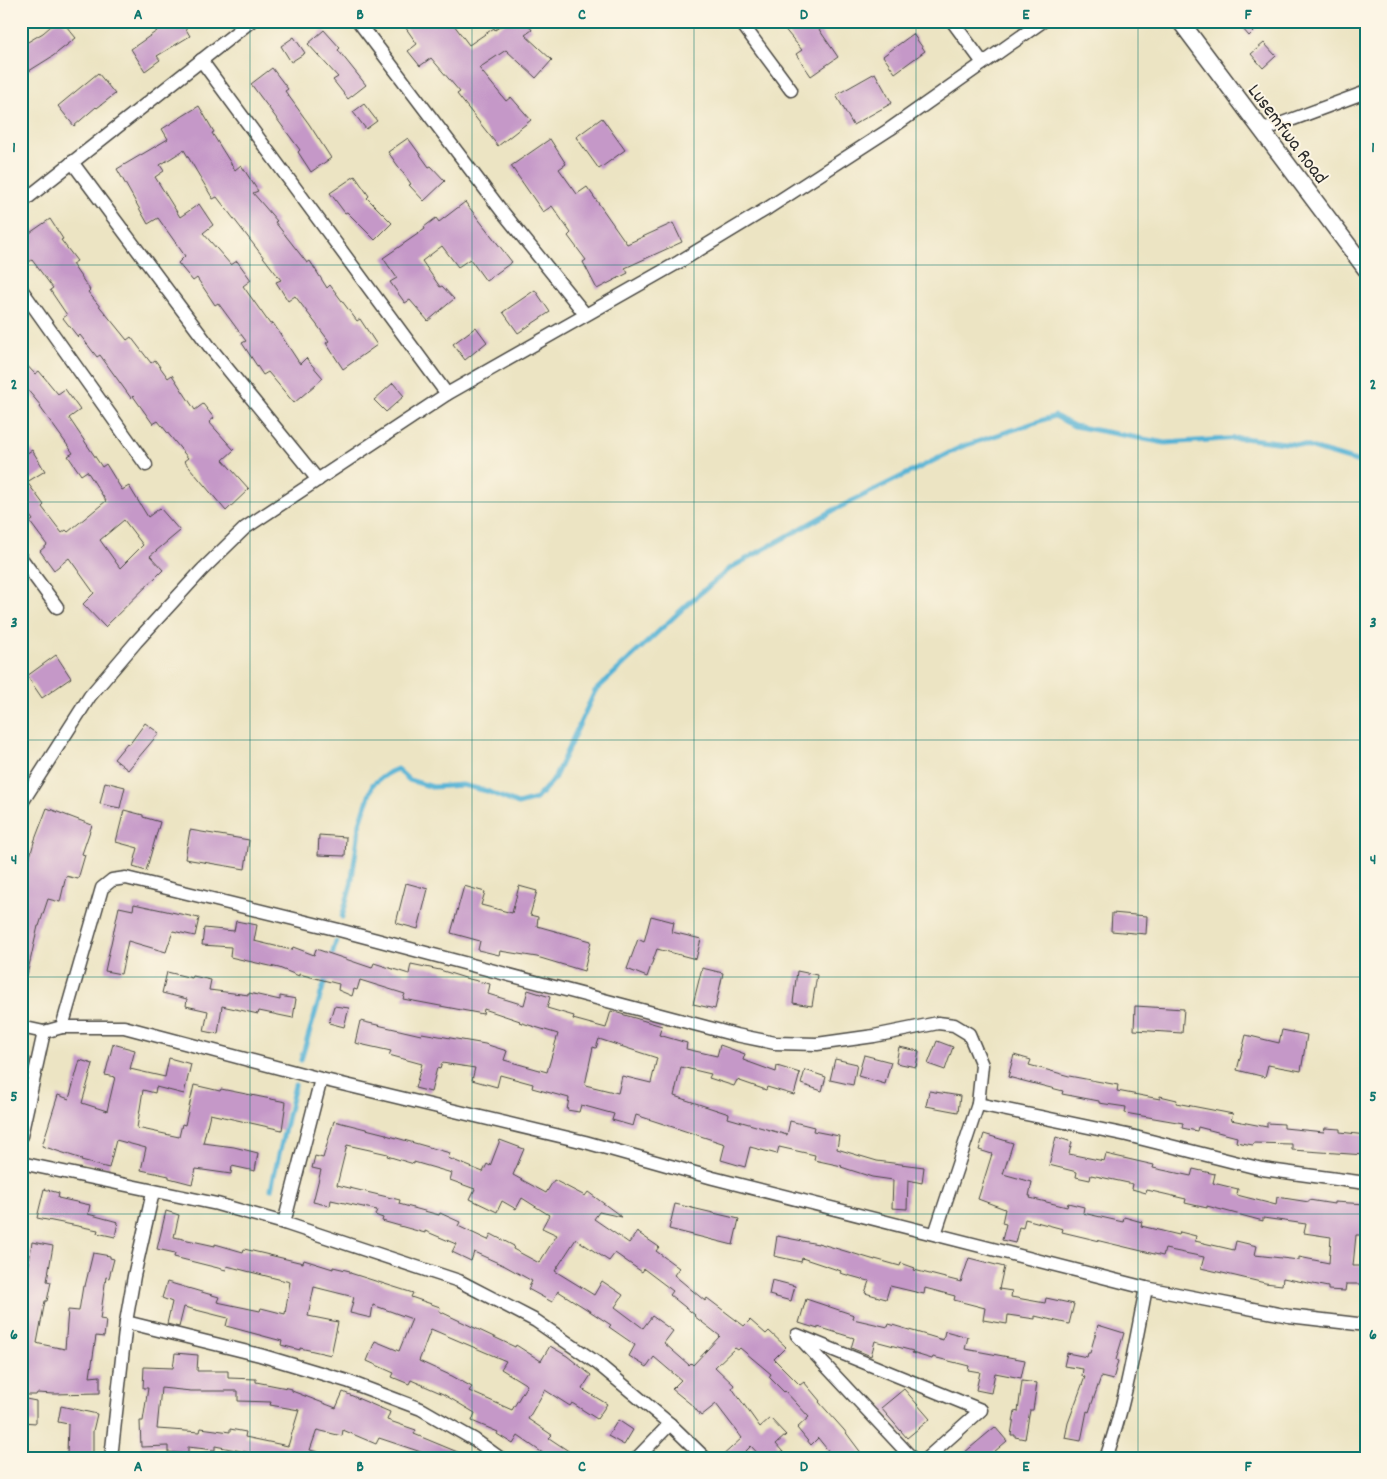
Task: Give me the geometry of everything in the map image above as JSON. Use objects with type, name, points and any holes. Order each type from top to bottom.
[{"type":"street","points":[[21,202],[251,21]]},
{"type":"street","points":[[358,21],[501,210],[585,314]]},
{"type":"street","points":[[740,21],[791,90]]},
{"type":"street","points":[[952,21],[983,63]]},
{"type":"street","points":[[21,804],[90,696],[162,613],[245,528],[447,394],[679,262],[768,208],[890,129],[1043,21]]},
{"type":"street","name":"Lusemfwa Road","points":[[1180,21],[1366,269]]},
{"type":"street","points":[[201,60],[447,394]]},
{"type":"street","points":[[1261,131],[1366,92]]},
{"type":"street","points":[[72,162],[209,346],[318,480]]},
{"type":"street","points":[[21,289],[146,465]]},
{"type":"street","points":[[21,558],[57,607]]},
{"type":"street","points":[[62,1028],[102,888],[112,880],[126,878],[339,930],[736,1035],[775,1042],[817,1044],[938,1024],[954,1025],[969,1034],[982,1064],[978,1104],[935,1234]]},
{"type":"street","points":[[21,1027],[44,1032],[62,1028],[124,1027],[321,1079],[585,1142],[713,1178],[1146,1288],[1288,1316],[1366,1325]]},
{"type":"street","points":[[21,1136],[44,1032]]},
{"type":"street","points":[[284,1224],[321,1079]]},
{"type":"street","points":[[978,1104],[1127,1136],[1262,1169],[1366,1183]]},
{"type":"street","points":[[21,1163],[217,1204],[459,1281],[536,1321],[597,1363],[670,1424],[705,1458]]},
{"type":"street","points":[[111,1458],[126,1322],[134,1276],[154,1192]]},
{"type":"street","points":[[1106,1458],[1125,1394],[1146,1288]]},
{"type":"street","points":[[126,1322],[260,1355],[347,1381],[421,1409],[475,1440],[500,1458]]},
{"type":"street","points":[[912,1458],[797,1335],[981,1410],[927,1458]]},
{"type":"street","points":[[637,1458],[670,1424]]},
{"type":"building","points":[[57,21],[62,21],[76,38],[53,56],[29,71],[21,57],[21,46],[43,33]]},
{"type":"building","points":[[151,21],[181,21],[190,36],[157,56],[160,60],[145,71],[131,49],[157,31]]},
{"type":"building","points":[[401,21],[451,21],[469,45],[508,21],[526,21],[532,30],[525,35],[552,60],[536,78],[506,50],[479,68],[506,101],[511,97],[531,120],[498,146],[457,94],[460,92],[431,58],[420,66],[408,51],[417,44]]},
{"type":"building","points":[[778,21],[827,21],[818,28],[838,57],[811,76],[796,54],[802,50]]},
{"type":"building","points":[[1236,21],[1264,21],[1249,36]]},
{"type":"building","points":[[324,30],[340,48],[338,50],[366,85],[348,99],[333,80],[338,77],[308,44]]},
{"type":"building","points":[[913,34],[925,51],[895,73],[883,56]]},
{"type":"building","points":[[294,37],[305,53],[291,62],[281,46]]},
{"type":"building","points":[[1264,43],[1276,56],[1263,68],[1251,54]]},
{"type":"building","points":[[272,68],[288,89],[285,91],[331,158],[311,172],[298,152],[300,150],[251,84]]},
{"type":"building","points":[[98,73],[115,94],[74,126],[58,106]]},
{"type":"building","points":[[875,73],[892,103],[853,125],[836,95]]},
{"type":"building","points":[[364,104],[377,121],[366,129],[353,112]]},
{"type":"building","points":[[199,106],[214,132],[212,133],[235,170],[241,165],[258,191],[253,193],[277,221],[275,222],[307,263],[310,261],[327,288],[330,285],[357,321],[360,319],[377,345],[343,369],[326,343],[329,341],[295,296],[288,301],[276,282],[281,280],[217,197],[213,199],[184,150],[160,165],[164,171],[155,177],[180,217],[199,204],[213,225],[203,233],[231,265],[237,261],[251,280],[243,286],[270,324],[273,323],[300,364],[306,358],[323,378],[294,403],[268,372],[263,375],[242,343],[246,341],[218,303],[215,305],[197,278],[193,281],[178,263],[185,256],[158,218],[148,224],[117,169],[168,139],[162,129]]},
{"type":"building","points":[[602,118],[625,150],[599,169],[576,137]]},
{"type":"building","points":[[408,138],[429,167],[431,166],[445,181],[424,201],[409,185],[411,184],[388,152]]},
{"type":"building","points":[[550,139],[566,164],[559,169],[577,194],[587,187],[627,244],[673,223],[682,242],[625,268],[628,273],[597,289],[583,262],[586,260],[568,236],[571,233],[552,206],[543,212],[511,166]]},
{"type":"building","points":[[355,176],[369,196],[367,198],[392,223],[375,240],[347,212],[345,213],[330,193]]},
{"type":"building","points":[[465,202],[512,262],[486,281],[470,259],[458,267],[442,246],[422,261],[440,287],[442,286],[454,299],[428,321],[410,300],[405,303],[390,282],[397,278],[383,258],[425,229],[424,227],[436,218],[439,222]]},
{"type":"building","points":[[50,219],[63,239],[61,240],[77,261],[72,264],[90,290],[88,292],[127,340],[131,337],[151,363],[155,360],[168,378],[172,375],[195,410],[203,404],[214,418],[209,422],[234,450],[223,460],[249,489],[226,511],[184,461],[188,458],[158,421],[153,424],[133,396],[131,398],[100,355],[97,357],[80,335],[78,337],[63,318],[67,315],[50,290],[53,288],[32,260],[21,267],[21,239]]},
{"type":"building","points":[[535,290],[550,312],[518,333],[503,312]]},
{"type":"building","points":[[476,327],[487,342],[465,360],[453,344]]},
{"type":"building","points":[[21,359],[35,374],[39,371],[58,394],[65,389],[80,410],[69,418],[102,467],[106,464],[122,490],[129,486],[148,517],[160,508],[180,531],[150,556],[163,570],[105,627],[83,604],[94,593],[69,558],[54,570],[40,551],[47,545],[30,522],[33,520],[21,504],[21,457],[32,450],[45,471],[27,482],[44,505],[42,507],[62,533],[66,530],[68,532],[106,501],[87,471],[81,475],[68,456],[73,453],[41,406],[21,382]],"holes":[[[124,520],[143,545],[120,568],[100,540]]]},
{"type":"building","points":[[393,383],[404,396],[386,412],[374,400]]},
{"type":"building","points":[[56,655],[71,678],[42,698],[27,676]]},
{"type":"building","points":[[145,723],[159,733],[128,770],[114,759],[127,743],[129,745]]},
{"type":"building","points":[[105,782],[125,787],[120,808],[100,804]]},
{"type":"building","points":[[47,808],[92,825],[82,854],[85,855],[78,879],[66,876],[60,902],[48,899],[38,926],[27,975],[21,975],[21,870],[26,871],[34,842]]},
{"type":"building","points":[[124,810],[160,822],[146,871],[133,867],[138,848],[116,842]]},
{"type":"building","points":[[190,830],[249,840],[245,869],[185,859]]},
{"type":"building","points":[[319,835],[346,837],[345,856],[318,855]]},
{"type":"building","points":[[406,883],[428,889],[418,929],[396,923]]},
{"type":"building","points":[[464,886],[485,892],[481,905],[512,913],[519,886],[537,891],[530,915],[538,917],[537,926],[591,941],[584,971],[537,957],[500,951],[499,955],[478,950],[480,941],[451,933]]},
{"type":"building","points":[[134,904],[199,918],[195,936],[173,931],[166,952],[128,941],[121,974],[105,971],[119,907],[133,910]]},
{"type":"building","points":[[1112,913],[1147,916],[1146,934],[1111,931]]},
{"type":"building","points":[[651,916],[674,922],[672,932],[701,939],[696,959],[657,949],[647,977],[627,969],[638,939],[644,942]]},
{"type":"building","points":[[236,921],[257,925],[254,941],[292,950],[293,947],[314,955],[316,949],[372,968],[374,963],[409,974],[411,964],[440,970],[490,984],[488,994],[524,1005],[528,990],[550,997],[547,1008],[574,1016],[573,1019],[606,1028],[611,1011],[662,1026],[659,1035],[687,1043],[686,1049],[717,1056],[720,1045],[745,1054],[743,1060],[776,1072],[777,1066],[800,1073],[794,1095],[767,1087],[766,1090],[737,1080],[734,1086],[709,1078],[711,1074],[681,1067],[674,1096],[729,1114],[728,1118],[787,1135],[790,1121],[814,1127],[813,1131],[839,1136],[837,1149],[877,1161],[924,1167],[922,1183],[908,1180],[907,1209],[892,1208],[893,1180],[872,1177],[842,1166],[814,1160],[815,1155],[779,1147],[777,1154],[750,1147],[745,1167],[721,1160],[725,1144],[636,1115],[633,1126],[612,1120],[614,1114],[581,1105],[579,1112],[567,1110],[569,1098],[532,1088],[533,1084],[500,1075],[497,1087],[472,1080],[475,1068],[442,1063],[440,1069],[437,1068],[431,1092],[415,1088],[422,1064],[389,1055],[391,1051],[355,1043],[360,1021],[421,1035],[422,1033],[485,1044],[507,1051],[504,1060],[547,1072],[558,1034],[484,1009],[483,1014],[403,999],[405,994],[360,980],[357,990],[354,989],[352,996],[338,990],[339,984],[299,974],[299,976],[279,968],[230,957],[231,947],[202,945],[204,928],[234,931]],"holes":[[[599,1039],[657,1058],[651,1083],[622,1076],[618,1093],[585,1085],[593,1047],[596,1048]]]},
{"type":"building","points":[[702,968],[723,973],[715,1009],[693,1004]]},
{"type":"building","points":[[797,971],[817,975],[812,1006],[793,1003]]},
{"type":"building","points":[[167,972],[211,980],[209,990],[249,995],[249,993],[280,1000],[280,996],[296,999],[293,1018],[259,1011],[258,1014],[222,1006],[218,1034],[204,1031],[208,1011],[186,1006],[187,999],[162,993]]},
{"type":"building","points":[[334,1006],[349,1008],[344,1027],[329,1023]]},
{"type":"building","points":[[1135,1006],[1184,1009],[1182,1033],[1134,1030]]},
{"type":"building","points":[[1282,1030],[1307,1035],[1301,1071],[1268,1065],[1265,1077],[1237,1070],[1246,1035],[1279,1043]]},
{"type":"building","points":[[937,1041],[953,1047],[945,1070],[928,1064]]},
{"type":"building","points":[[113,1044],[135,1050],[130,1069],[165,1077],[169,1058],[191,1064],[184,1094],[156,1087],[155,1093],[143,1090],[137,1128],[179,1137],[182,1124],[185,1125],[194,1085],[286,1102],[282,1130],[210,1114],[203,1143],[234,1147],[258,1153],[255,1171],[232,1166],[231,1174],[196,1169],[192,1184],[169,1178],[169,1176],[141,1170],[146,1148],[116,1140],[109,1168],[81,1161],[82,1159],[42,1146],[58,1095],[69,1099],[80,1060],[93,1064],[82,1103],[107,1111],[115,1077],[105,1075]]},
{"type":"building","points":[[899,1047],[919,1051],[916,1067],[896,1063]]},
{"type":"building","points":[[864,1055],[891,1062],[885,1084],[858,1076]]},
{"type":"building","points":[[1014,1055],[1031,1060],[1029,1065],[1069,1076],[1118,1085],[1117,1091],[1160,1099],[1160,1096],[1177,1100],[1176,1103],[1233,1114],[1231,1120],[1267,1127],[1267,1123],[1284,1124],[1284,1128],[1324,1132],[1325,1128],[1340,1129],[1340,1132],[1366,1135],[1365,1155],[1292,1150],[1292,1144],[1254,1143],[1253,1145],[1236,1142],[1237,1137],[1198,1127],[1197,1131],[1182,1128],[1183,1123],[1125,1113],[1126,1107],[1062,1094],[1063,1091],[1008,1077]]},
{"type":"building","points":[[835,1059],[857,1064],[853,1085],[830,1080]]},
{"type":"building","points":[[805,1070],[826,1077],[822,1091],[801,1084]]},
{"type":"building","points":[[929,1091],[960,1096],[958,1112],[926,1106]]},
{"type":"building","points":[[334,1121],[450,1153],[448,1158],[483,1172],[487,1164],[490,1166],[500,1140],[524,1149],[513,1175],[546,1193],[554,1180],[585,1196],[588,1192],[622,1217],[599,1212],[594,1219],[629,1243],[637,1232],[659,1247],[656,1251],[679,1268],[674,1275],[705,1301],[707,1298],[744,1326],[750,1320],[766,1334],[769,1331],[786,1347],[774,1359],[800,1385],[804,1382],[865,1458],[834,1458],[818,1438],[811,1445],[797,1428],[809,1417],[769,1377],[771,1374],[740,1348],[738,1350],[735,1348],[715,1367],[734,1385],[732,1388],[760,1427],[770,1418],[786,1435],[776,1444],[788,1458],[762,1458],[751,1446],[739,1458],[720,1458],[742,1438],[716,1404],[701,1416],[693,1406],[672,1389],[681,1380],[654,1357],[647,1367],[629,1356],[635,1345],[609,1327],[611,1325],[558,1291],[552,1302],[528,1289],[532,1281],[505,1266],[474,1252],[471,1261],[452,1252],[456,1244],[425,1231],[425,1233],[382,1221],[383,1218],[375,1215],[377,1210],[331,1200],[330,1206],[313,1202],[321,1170],[312,1168],[315,1156],[323,1158]],"holes":[[[347,1145],[388,1154],[387,1156],[452,1173],[450,1180],[475,1189],[470,1199],[497,1212],[502,1201],[516,1209],[522,1198],[549,1215],[542,1228],[557,1235],[539,1263],[513,1249],[514,1246],[491,1234],[488,1240],[458,1226],[460,1222],[440,1213],[439,1215],[399,1204],[400,1200],[337,1185]],[[576,1239],[609,1261],[615,1253],[642,1272],[644,1269],[673,1291],[670,1295],[720,1336],[693,1365],[691,1363],[689,1365],[664,1343],[673,1331],[652,1316],[643,1328],[615,1307],[623,1295],[602,1281],[594,1295],[555,1271]]]},
{"type":"building","points":[[984,1134],[1013,1143],[1003,1174],[1032,1182],[1030,1198],[1067,1207],[1068,1203],[1084,1207],[1083,1213],[1123,1222],[1124,1217],[1142,1222],[1141,1226],[1179,1235],[1180,1232],[1196,1236],[1195,1241],[1234,1250],[1236,1241],[1257,1246],[1255,1255],[1299,1260],[1299,1257],[1329,1263],[1331,1237],[1304,1233],[1306,1224],[1263,1218],[1263,1221],[1207,1206],[1207,1208],[1185,1203],[1186,1199],[1147,1190],[1146,1193],[1132,1189],[1133,1184],[1091,1175],[1090,1180],[1076,1177],[1077,1172],[1049,1165],[1056,1137],[1072,1142],[1069,1154],[1104,1161],[1106,1154],[1154,1165],[1153,1168],[1191,1176],[1193,1169],[1215,1174],[1213,1183],[1238,1189],[1237,1195],[1276,1205],[1277,1197],[1334,1204],[1334,1202],[1366,1204],[1366,1235],[1356,1235],[1353,1266],[1366,1266],[1366,1284],[1346,1284],[1345,1291],[1328,1290],[1328,1287],[1283,1278],[1282,1285],[1265,1283],[1201,1268],[1204,1257],[1165,1249],[1163,1256],[1062,1232],[1063,1229],[1025,1219],[1023,1228],[1019,1227],[1015,1243],[1002,1240],[1006,1224],[1002,1223],[1005,1209],[978,1199],[992,1154],[979,1150]]},
{"type":"building","points":[[44,1189],[59,1193],[58,1198],[90,1205],[88,1214],[118,1222],[115,1237],[97,1233],[98,1230],[37,1218]]},
{"type":"building","points":[[675,1204],[739,1219],[733,1245],[669,1229]]},
{"type":"building","points":[[166,1211],[179,1215],[174,1237],[215,1246],[215,1244],[243,1252],[244,1249],[303,1263],[304,1260],[333,1269],[333,1267],[350,1271],[350,1273],[413,1293],[411,1297],[440,1307],[439,1311],[515,1347],[516,1345],[541,1361],[550,1346],[567,1356],[591,1375],[582,1389],[607,1404],[597,1419],[572,1403],[570,1406],[545,1390],[528,1419],[552,1435],[549,1438],[579,1458],[550,1458],[518,1436],[513,1444],[497,1434],[498,1432],[472,1421],[475,1413],[443,1394],[411,1380],[409,1384],[392,1377],[394,1373],[367,1361],[375,1341],[399,1351],[412,1319],[373,1305],[371,1318],[350,1313],[354,1297],[314,1287],[308,1316],[338,1322],[331,1355],[281,1345],[282,1341],[226,1326],[228,1318],[184,1307],[179,1327],[167,1324],[172,1302],[162,1298],[167,1282],[219,1297],[217,1302],[260,1311],[261,1308],[285,1314],[290,1282],[227,1266],[226,1270],[174,1257],[175,1253],[157,1249]],"holes":[[[431,1329],[506,1361],[501,1369],[527,1385],[512,1410],[469,1391],[472,1387],[419,1361]]]},
{"type":"building","points":[[777,1236],[818,1243],[900,1266],[901,1263],[915,1268],[914,1270],[961,1282],[969,1258],[1004,1267],[999,1289],[1012,1291],[1011,1297],[1045,1303],[1046,1298],[1074,1304],[1069,1324],[1035,1316],[1035,1319],[1008,1315],[1007,1324],[983,1320],[985,1308],[954,1300],[955,1296],[925,1288],[924,1294],[890,1286],[886,1299],[865,1293],[869,1281],[840,1273],[841,1271],[802,1258],[801,1262],[774,1256]]},
{"type":"building","points":[[32,1242],[53,1246],[47,1281],[51,1282],[47,1301],[45,1301],[37,1343],[40,1344],[65,1349],[68,1310],[79,1311],[83,1286],[85,1286],[93,1253],[110,1256],[110,1258],[114,1259],[109,1278],[106,1277],[100,1319],[106,1320],[104,1337],[96,1336],[90,1377],[100,1376],[100,1393],[37,1393],[36,1395],[21,1395],[21,1323],[26,1297],[21,1295],[25,1276],[27,1277]]},
{"type":"building","points":[[772,1280],[795,1286],[791,1301],[769,1295]]},
{"type":"building","points":[[806,1299],[854,1315],[853,1319],[888,1327],[889,1324],[943,1340],[945,1331],[968,1337],[965,1349],[1025,1360],[1021,1378],[995,1373],[991,1393],[976,1390],[980,1372],[968,1370],[969,1366],[933,1357],[932,1359],[912,1353],[913,1351],[875,1341],[871,1356],[851,1348],[854,1338],[799,1323]]},
{"type":"building","points":[[1098,1325],[1124,1333],[1116,1360],[1118,1361],[1113,1380],[1101,1377],[1089,1412],[1087,1411],[1081,1441],[1065,1438],[1068,1423],[1085,1377],[1082,1376],[1083,1369],[1064,1366],[1067,1353],[1087,1357],[1088,1353],[1090,1353]]},
{"type":"building","points":[[175,1353],[198,1355],[197,1371],[228,1371],[228,1378],[256,1379],[256,1382],[292,1389],[292,1391],[336,1408],[343,1392],[390,1412],[387,1420],[416,1430],[414,1434],[472,1458],[422,1458],[424,1453],[379,1438],[376,1444],[343,1430],[342,1436],[317,1430],[310,1450],[318,1452],[317,1458],[256,1458],[257,1454],[215,1446],[215,1450],[188,1447],[188,1454],[168,1452],[168,1446],[141,1447],[140,1421],[143,1421],[148,1388],[143,1388],[144,1367],[173,1368]],"holes":[[[161,1388],[191,1391],[238,1391],[238,1401],[271,1402],[270,1405],[299,1410],[288,1446],[245,1437],[246,1432],[230,1429],[230,1432],[201,1428],[200,1432],[157,1429]]]},
{"type":"building","points":[[1022,1381],[1037,1383],[1033,1410],[1030,1410],[1025,1439],[1011,1435],[1015,1411],[1018,1412]]},
{"type":"building","points":[[904,1389],[930,1419],[907,1438],[881,1408]]},
{"type":"building","points":[[21,1398],[36,1401],[36,1423],[21,1422]]},
{"type":"building","points":[[61,1406],[97,1414],[93,1431],[93,1455],[67,1455],[68,1424],[58,1422]]},
{"type":"building","points":[[618,1420],[633,1430],[624,1445],[608,1436]]},
{"type":"building","points":[[995,1427],[1007,1441],[987,1458],[958,1458]]},
{"type":"waterway","points":[[342,917],[351,885],[360,823],[373,784],[397,769],[409,780],[433,787],[462,785],[487,791],[518,804],[536,799],[554,779],[595,691],[691,601],[732,567],[834,510],[961,447],[1055,416],[1074,426],[1165,443],[1242,438],[1302,445],[1366,464]]},
{"type":"waterway","points":[[331,959],[336,942]]},
{"type":"waterway","points":[[301,1060],[327,974]]},
{"type":"waterway","points":[[271,1189],[295,1085]]}]
